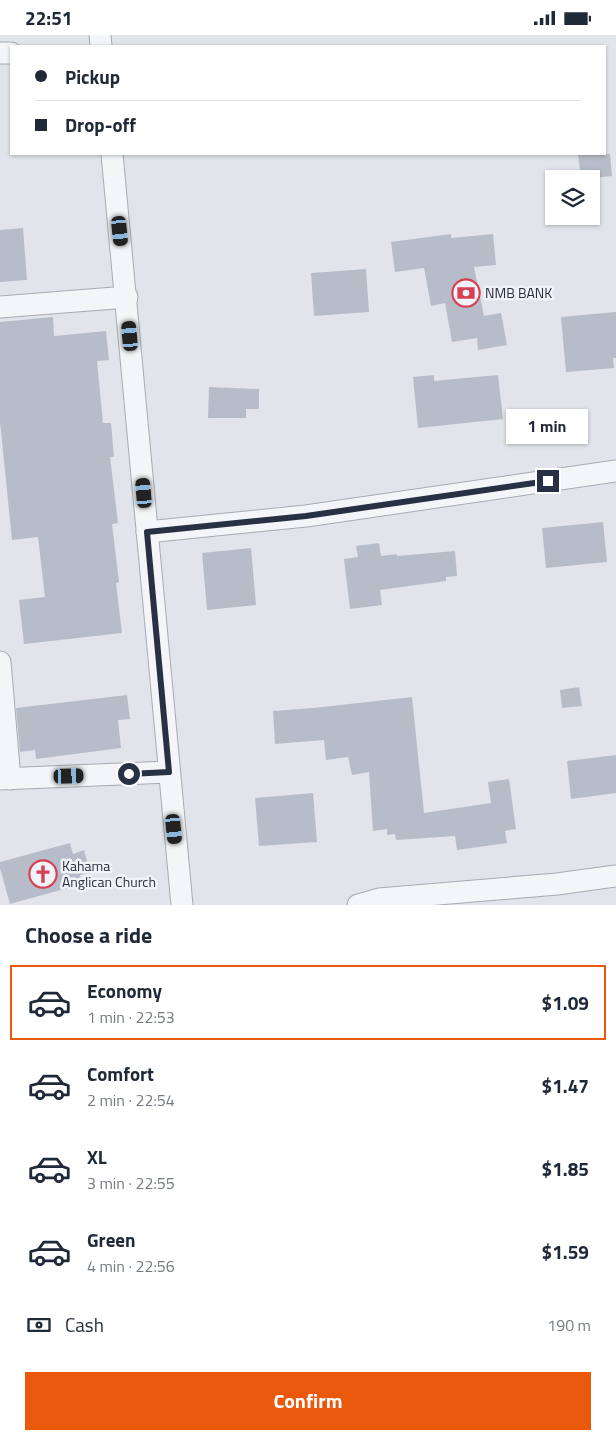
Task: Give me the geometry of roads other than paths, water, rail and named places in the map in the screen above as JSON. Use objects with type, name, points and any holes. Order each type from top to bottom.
[{"type":"street","points":[[112,155],[182,905]]},
{"type":"street","points":[[0,307],[126,297]]},
{"type":"street","points":[[147,532],[306,516],[616,471]]},
{"type":"street","points":[[0,662],[5,779],[169,772]]},
{"type":"street","points":[[358,905],[380,899],[616,876]]},
{"type":"place","name":"NMB BANK","points":[[466,293]]},
{"type":"place","name":"Kahama Anglican Church","points":[[43,874]]}]
